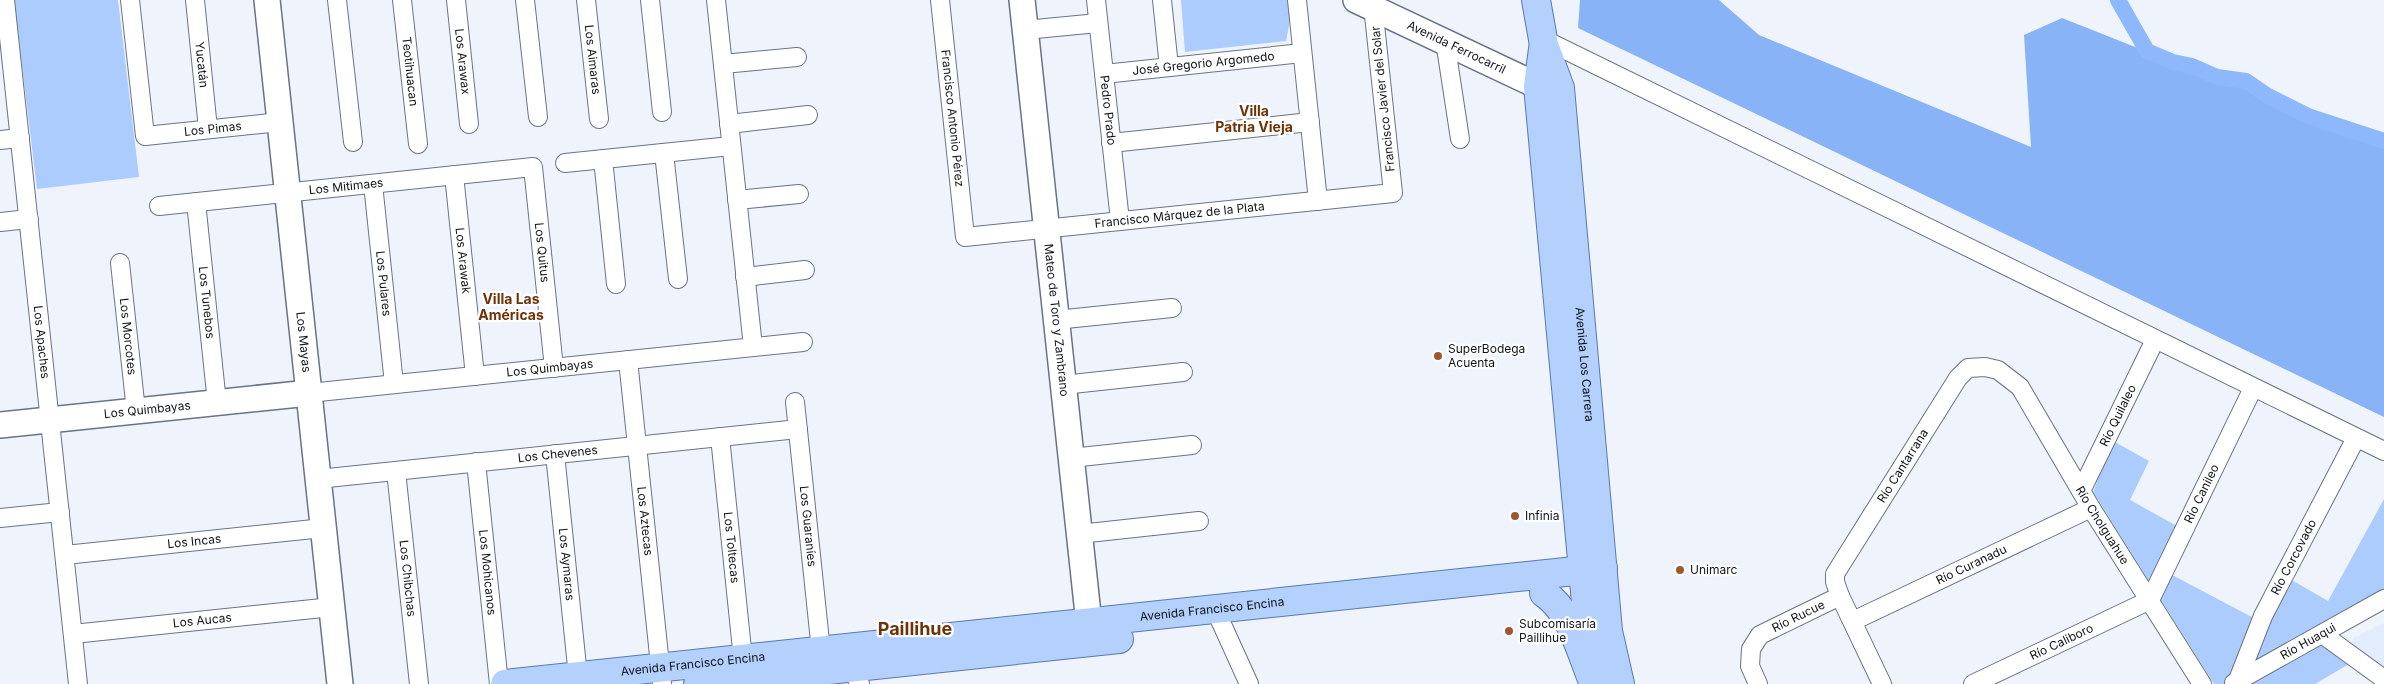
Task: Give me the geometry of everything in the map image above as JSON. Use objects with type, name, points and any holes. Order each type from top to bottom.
[{"type":"main road","name":"Avenida Los Carrera","points":[[1536,0],[1549,87],[1562,222],[1594,579],[1593,654],[1600,684]]},
{"type":"main road","name":"Avenida Los Carrera","points":[[1594,579],[1620,684]]},
{"type":"main road","name":"Avenida Francisco Encina","points":[[1219,618],[1544,593],[1594,579]]},
{"type":"main road","name":"Avenida Francisco Encina","points":[[505,684],[578,676],[662,676],[744,659],[821,651],[1090,632],[1594,579]]},
{"type":"main road","points":[[1544,593],[1556,601],[1564,613],[1594,684]]},
{"type":"main road","name":"Avenida Francisco Encina","points":[[698,684],[855,676],[1090,632]]},
{"type":"street","name":"Los Apaches","points":[[6,0],[6,61],[20,138],[78,684]]},
{"type":"street","name":"Los Pimas","points":[[130,0],[145,136],[280,122]]},
{"type":"street","name":"Yucatán","points":[[195,0],[208,129]]},
{"type":"street","name":"Los Mayas","points":[[270,0],[287,193],[340,684]]},
{"type":"street","points":[[337,0],[353,142]]},
{"type":"street","name":"Teotihuacan","points":[[402,0],[418,144]]},
{"type":"street","name":"Los Arawax","points":[[456,0],[469,124]]},
{"type":"street","points":[[525,0],[538,117]]},
{"type":"street","name":"Los Aimaras","points":[[586,0],[599,119]]},
{"type":"street","points":[[650,0],[662,112]]},
{"type":"street","points":[[716,0],[753,347]]},
{"type":"street","name":"Francisco Antonio Pérez","points":[[940,0],[965,237]]},
{"type":"street","name":"Mateo de Toro y Zambrano","points":[[1022,0],[1090,632]]},
{"type":"street","name":"Pedro Prado","points":[[1096,0],[1120,221]]},
{"type":"street","points":[[1162,0],[1169,67]]},
{"type":"street","points":[[1297,0],[1318,201]]},
{"type":"street","name":"Avenida Ferrocarril","points":[[1365,3],[1549,87]]},
{"type":"street","name":"Francisco Javier del Solar","points":[[1365,3],[1393,193]]},
{"type":"street","points":[[1026,30],[1098,22]]},
{"type":"street","points":[[1445,41],[1460,139]]},
{"type":"street","points":[[1543,42],[2384,451]]},
{"type":"street","name":"José Gregorio Argomedo","points":[[1104,74],[1302,54]]},
{"type":"street","points":[[723,64],[797,57]]},
{"type":"street","points":[[729,124],[808,115]]},
{"type":"street","points":[[1111,143],[1310,122]]},
{"type":"street","points":[[0,140],[20,138]]},
{"type":"street","points":[[565,163],[732,146]]},
{"type":"street","points":[[664,153],[678,279]]},
{"type":"street","points":[[603,159],[616,284]]},
{"type":"street","name":"Los Mitimaes","points":[[159,206],[532,167]]},
{"type":"street","name":"Los Quitus","points":[[532,167],[554,368]]},
{"type":"street","name":"Los Arawak","points":[[454,175],[475,376]]},
{"type":"street","name":"Los Pulares","points":[[373,184],[394,384]]},
{"type":"street","name":"Francisco Márquez de la Plata","points":[[965,237],[1393,193]]},
{"type":"street","points":[[737,200],[799,194]]},
{"type":"street","name":"Los Tunebos","points":[[196,202],[217,402]]},
{"type":"street","points":[[0,222],[29,219]]},
{"type":"street","name":"Los Morcotes","points":[[120,263],[136,411]]},
{"type":"street","points":[[745,277],[805,270]]},
{"type":"street","points":[[1056,320],[1172,308]]},
{"type":"street","name":"Río Quilaleo","points":[[2081,491],[2155,340]]},
{"type":"street","name":"Los Quimbayas","points":[[0,425],[803,342]]},
{"type":"street","name":"Los Aztecas","points":[[628,360],[662,676]]},
{"type":"street","name":"Río Cantarrana","points":[[1882,684],[1834,582],[1838,566],[1958,378],[1968,368],[1985,367],[1998,370]]},
{"type":"street","name":"Río Cholguahue","points":[[1998,370],[2020,387],[2091,508],[2202,684]]},
{"type":"street","points":[[1063,384],[1183,372]]},
{"type":"street","name":"Río Canileo","points":[[2150,600],[2253,388]]},
{"type":"street","name":"Los Guaraníes","points":[[795,402],[821,651]]},
{"type":"street","name":"Los Chevenes","points":[[318,479],[798,429]]},
{"type":"street","name":"Los Toltecas","points":[[720,437],[744,659]]},
{"type":"street","name":"Río Corcovado","points":[[2235,682],[2263,616],[2356,438]]},
{"type":"street","points":[[1071,458],[1192,445]]},
{"type":"street","name":"Los Aymaras","points":[[554,454],[578,676]]},
{"type":"street","name":"Los Mohicanos","points":[[476,462],[499,684]]},
{"type":"street","name":"Los Chibchas","points":[[396,471],[419,684]]},
{"type":"street","name":"Río Curanadu","points":[[1853,621],[2091,508]]},
{"type":"street","points":[[0,518],[60,512]]},
{"type":"street","points":[[1079,534],[1198,521]]},
{"type":"street","name":"Los Incas","points":[[65,555],[323,528]]},
{"type":"street","name":"Río Rucue","points":[[1758,684],[1750,666],[1751,649],[1760,635],[1840,596]]},
{"type":"street","name":"Río Huaqui","points":[[2235,682],[2384,599]]},
{"type":"street","name":"Río Caliboro","points":[[1973,684],[2150,600]]},
{"type":"street","name":"Los Aucas","points":[[73,634],[332,607]]},
{"type":"street","points":[[1219,618],[1249,684]]},
{"type":"street","points":[[2322,634],[2384,679]]},
{"type":"street","points":[[821,651],[855,676]]},
{"type":"shaded area","points":[[14,0],[118,0],[139,177],[37,189]]},
{"type":"shaded area","points":[[1181,0],[1294,0],[1286,41],[1185,52]]},
{"type":"shaded area","points":[[1580,0],[1719,0],[1759,35],[2031,147],[2024,35],[2062,18],[2173,62],[2192,66],[2217,77],[2246,81],[2268,96],[2308,116],[2384,141],[2384,417],[1578,28]]},
{"type":"shaded area","points":[[2113,441],[2149,461],[2130,500],[2177,526],[2159,568],[2265,624],[2290,579],[2328,601],[2384,499],[2384,593],[2310,634],[2349,664],[2315,684],[2214,684],[2093,492]]},
{"type":"shaded area","points":[[2384,623],[2384,667],[2352,645],[2353,638]]},
{"type":"waterway","points":[[2118,0],[2147,51],[2173,62],[2192,66],[2217,77],[2246,81],[2268,96],[2308,116],[2384,141]]},
{"type":"place","name":"SuperBodega Acuenta","points":[[1438,356]]},
{"type":"place","name":"Infinia","points":[[1515,516]]},
{"type":"place","name":"Unimarc","points":[[1680,570]]},
{"type":"place","name":"Subcomisaría Paillihue","points":[[1509,631]]},
{"type":"district","name":"Villa Patria Vieja","points":[[1254,120]]},
{"type":"district","name":"Villa Las Américas","points":[[511,308]]},
{"type":"district","name":"Paillihue","points":[[915,629]]}]
